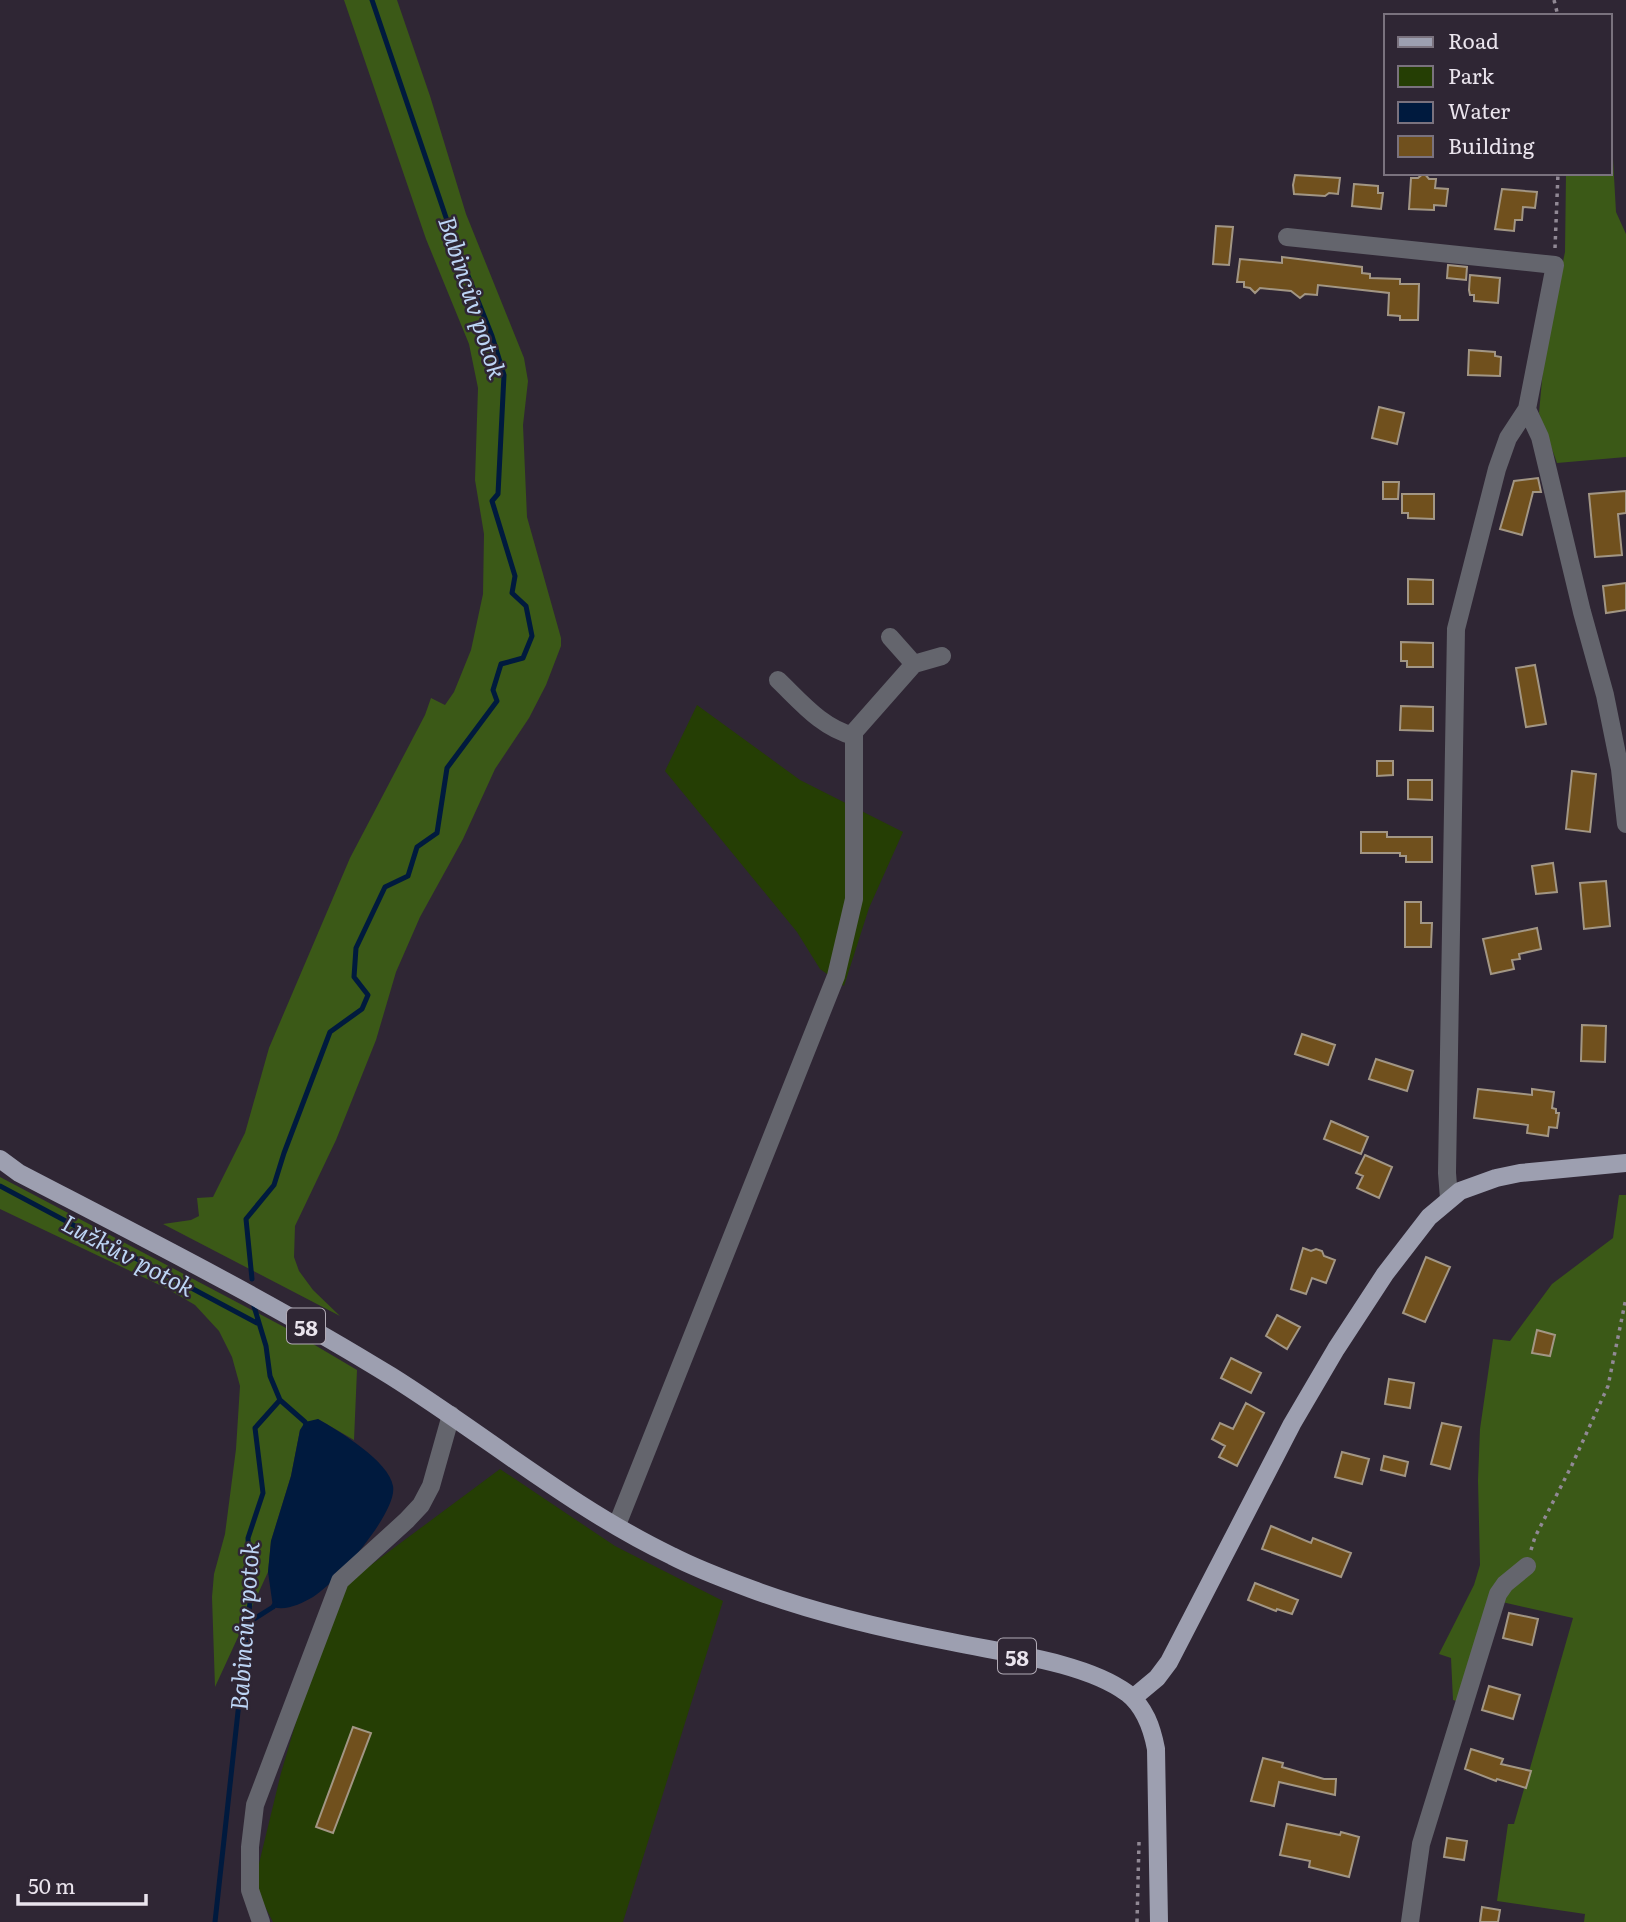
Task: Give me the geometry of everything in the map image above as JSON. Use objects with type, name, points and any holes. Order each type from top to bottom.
[{"type":"main road","name":"58","points":[[0,1159],[19,1173],[325,1336],[451,1415],[617,1525],[671,1556],[781,1600],[894,1631],[1090,1673],[1117,1686],[1143,1710],[1156,1749],[1159,1922]]},
{"type":"main road","points":[[1133,1698],[1157,1678],[1182,1640],[1292,1424],[1336,1349],[1421,1226],[1449,1198],[1471,1186],[1496,1178],[1520,1173],[1626,1163]]},
{"type":"street","points":[[1287,237],[1555,265],[1527,409],[1508,438],[1497,469],[1456,629],[1447,1173],[1449,1198]]},
{"type":"street","points":[[1527,409],[1540,438],[1605,695],[1620,769],[1626,824]]},
{"type":"street","points":[[890,637],[915,664]]},
{"type":"street","points":[[617,1525],[836,976],[854,899],[854,732],[915,664],[942,656]]},
{"type":"street","points":[[778,680],[817,717],[841,733],[854,736]]},
{"type":"street","points":[[261,1922],[250,1890],[250,1847],[256,1805],[340,1581],[421,1505],[431,1486],[451,1415]]},
{"type":"street","points":[[1410,1922],[1421,1844],[1498,1594],[1505,1584],[1527,1566]]},
{"type":"path","points":[[1555,265],[1558,175]]},
{"type":"path","points":[[1527,1566],[1535,1537],[1608,1386],[1626,1298]]},
{"type":"path","points":[[1136,1922],[1140,1830]]},
{"type":"green space","points":[[344,0],[397,0],[466,214],[524,358],[528,381],[523,425],[527,517],[561,646],[546,685],[529,718],[495,769],[463,839],[420,917],[396,972],[376,1040],[336,1140],[295,1226],[294,1257],[299,1271],[313,1290],[340,1316],[163,1224],[191,1220],[199,1216],[197,1198],[213,1197],[245,1133],[269,1048],[350,858],[425,715],[431,698],[445,705],[454,692],[471,650],[483,594],[484,534],[475,480],[478,388],[469,344],[426,239]]},
{"type":"green space","points":[[1612,141],[1616,212],[1626,234],[1626,457],[1557,463],[1539,413],[1545,347],[1565,252],[1566,175],[1612,175]]},
{"type":"green space","points":[[697,705],[800,780],[903,832],[869,908],[844,986],[820,969],[797,932],[665,771]]},
{"type":"green space","points":[[0,1177],[286,1328],[357,1370],[354,1440],[318,1419],[300,1430],[291,1476],[271,1541],[268,1572],[215,1687],[212,1597],[214,1574],[225,1534],[236,1449],[240,1386],[232,1357],[219,1331],[195,1305],[166,1288],[0,1209]]},
{"type":"green space","points":[[1619,1195],[1626,1195],[1626,1922],[1584,1922],[1585,1914],[1497,1901],[1508,1824],[1514,1824],[1573,1618],[1502,1602],[1470,1705],[1453,1700],[1451,1658],[1439,1654],[1474,1585],[1480,1565],[1480,1429],[1493,1339],[1510,1341],[1552,1284],[1613,1238]]},
{"type":"green space","points":[[500,1469],[615,1546],[723,1601],[623,1922],[273,1922],[258,1893],[255,1880],[281,1773],[304,1695],[344,1585]]},
{"type":"water","points":[[318,1419],[362,1448],[383,1467],[393,1486],[392,1498],[376,1529],[323,1590],[293,1606],[273,1607],[268,1572],[271,1541],[291,1476],[300,1430],[305,1422]]},
{"type":"building","points":[[1295,175],[1340,178],[1338,194],[1294,194]]},
{"type":"building","points":[[1426,175],[1429,179],[1436,179],[1435,188],[1448,189],[1446,206],[1434,205],[1434,210],[1409,209],[1411,178]]},
{"type":"building","points":[[1354,184],[1378,186],[1378,193],[1383,193],[1381,209],[1352,206]]},
{"type":"building","points":[[1502,189],[1537,192],[1535,208],[1523,207],[1522,220],[1515,220],[1514,231],[1495,229]]},
{"type":"building","points":[[1216,226],[1233,227],[1229,265],[1213,264]]},
{"type":"building","points":[[1282,257],[1362,267],[1362,273],[1370,274],[1370,278],[1400,279],[1400,284],[1419,284],[1418,320],[1400,320],[1400,316],[1388,315],[1389,293],[1318,285],[1317,295],[1305,294],[1300,298],[1291,291],[1260,288],[1255,293],[1244,287],[1244,282],[1237,282],[1240,259],[1282,263]]},
{"type":"building","points":[[1448,265],[1467,267],[1466,280],[1447,278]]},
{"type":"building","points":[[1470,275],[1500,278],[1498,303],[1474,301],[1474,295],[1470,295],[1469,290]]},
{"type":"building","points":[[1469,350],[1495,352],[1495,356],[1501,357],[1500,376],[1468,375]]},
{"type":"building","points":[[1379,407],[1404,413],[1397,444],[1372,438]]},
{"type":"building","points":[[1538,478],[1541,492],[1533,492],[1522,535],[1500,529],[1514,481]]},
{"type":"building","points":[[1383,482],[1399,482],[1398,499],[1383,499]]},
{"type":"building","points":[[1626,491],[1626,513],[1618,514],[1622,555],[1595,557],[1589,494]]},
{"type":"building","points":[[1402,494],[1434,494],[1434,519],[1408,518],[1408,513],[1402,513]]},
{"type":"building","points":[[1408,579],[1433,580],[1433,604],[1408,604]]},
{"type":"building","points":[[1626,583],[1626,610],[1606,613],[1603,586]]},
{"type":"building","points":[[1401,642],[1433,643],[1433,667],[1407,667],[1407,661],[1401,661]]},
{"type":"building","points":[[1535,665],[1546,724],[1526,727],[1516,668]]},
{"type":"building","points":[[1401,706],[1433,707],[1433,731],[1400,730]]},
{"type":"building","points":[[1377,761],[1393,761],[1393,775],[1377,776]]},
{"type":"building","points":[[1572,771],[1596,774],[1590,832],[1566,829]]},
{"type":"building","points":[[1408,780],[1432,780],[1432,800],[1408,799]]},
{"type":"building","points":[[1361,832],[1387,832],[1387,837],[1432,837],[1432,862],[1406,862],[1406,856],[1400,856],[1400,853],[1361,853]]},
{"type":"building","points":[[1553,863],[1557,892],[1536,894],[1532,866]]},
{"type":"building","points":[[1606,881],[1610,926],[1584,929],[1580,883]]},
{"type":"building","points":[[1405,902],[1421,902],[1421,923],[1432,923],[1431,947],[1405,947]]},
{"type":"building","points":[[1537,928],[1541,949],[1519,954],[1520,959],[1512,960],[1514,969],[1491,974],[1483,939]]},
{"type":"building","points":[[1582,1025],[1606,1026],[1605,1062],[1581,1061]]},
{"type":"building","points":[[1302,1034],[1335,1045],[1328,1065],[1295,1054]]},
{"type":"building","points":[[1376,1059],[1413,1071],[1407,1091],[1369,1079]]},
{"type":"building","points":[[1478,1089],[1532,1095],[1532,1089],[1554,1092],[1552,1108],[1559,1113],[1557,1128],[1549,1127],[1548,1136],[1527,1133],[1528,1125],[1474,1118]]},
{"type":"building","points":[[1331,1121],[1368,1137],[1361,1154],[1324,1139]]},
{"type":"building","points":[[1365,1155],[1392,1167],[1379,1198],[1357,1188],[1363,1176],[1356,1173]]},
{"type":"building","points":[[1303,1248],[1322,1251],[1324,1256],[1335,1260],[1326,1283],[1312,1278],[1306,1294],[1291,1289]]},
{"type":"building","points":[[1426,1257],[1450,1267],[1425,1322],[1403,1313]]},
{"type":"building","points":[[1277,1315],[1300,1327],[1287,1349],[1266,1336]]},
{"type":"building","points":[[1537,1330],[1555,1335],[1550,1356],[1532,1353]]},
{"type":"building","points":[[1231,1358],[1261,1373],[1251,1393],[1221,1378]]},
{"type":"building","points":[[1389,1379],[1414,1383],[1410,1408],[1385,1404]]},
{"type":"building","points":[[1246,1403],[1264,1413],[1237,1466],[1219,1457],[1225,1446],[1212,1439],[1220,1423],[1233,1429]]},
{"type":"building","points":[[1442,1423],[1461,1427],[1450,1469],[1431,1464]]},
{"type":"building","points":[[1342,1452],[1369,1459],[1362,1484],[1335,1477]]},
{"type":"building","points":[[1384,1456],[1408,1462],[1405,1476],[1381,1470]]},
{"type":"building","points":[[1271,1526],[1311,1543],[1313,1538],[1351,1553],[1341,1577],[1262,1549]]},
{"type":"building","points":[[1255,1583],[1298,1600],[1292,1614],[1248,1600]]},
{"type":"building","points":[[1509,1613],[1538,1619],[1532,1645],[1503,1638]]},
{"type":"building","points":[[1489,1686],[1520,1695],[1513,1719],[1482,1710]]},
{"type":"building","points":[[353,1727],[371,1733],[333,1833],[316,1827]]},
{"type":"building","points":[[1471,1749],[1503,1759],[1501,1764],[1531,1771],[1526,1788],[1497,1779],[1496,1781],[1465,1769]]},
{"type":"building","points":[[1263,1758],[1283,1763],[1282,1767],[1324,1779],[1336,1779],[1335,1795],[1279,1782],[1274,1806],[1251,1801]]},
{"type":"building","points":[[1287,1824],[1359,1837],[1349,1877],[1309,1867],[1310,1861],[1280,1855]]},
{"type":"building","points":[[1447,1838],[1467,1841],[1464,1860],[1444,1857]]},
{"type":"building","points":[[1482,1907],[1500,1910],[1498,1922],[1480,1922]]},
{"type":"waterway","name":"Babincův potok","points":[[252,1279],[246,1219],[274,1185],[330,1032],[362,1009],[368,995],[354,977],[356,948],[385,887],[408,876],[417,847],[437,833],[447,768],[497,701],[493,690],[501,664],[523,658],[532,636],[526,606],[512,593],[515,576],[492,501],[498,494],[504,375],[492,336],[453,238],[372,0]]},
{"type":"waterway","name":"Lužkův potok","points":[[0,1186],[257,1323]]},
{"type":"waterway","name":"Babincův potok","points":[[215,1922],[250,1602],[248,1538],[263,1493],[255,1428],[280,1400],[270,1376],[266,1346],[253,1303]]},
{"type":"waterway","points":[[280,1400],[305,1422],[307,1427]]},
{"type":"waterway","points":[[246,1624],[275,1604]]}]
